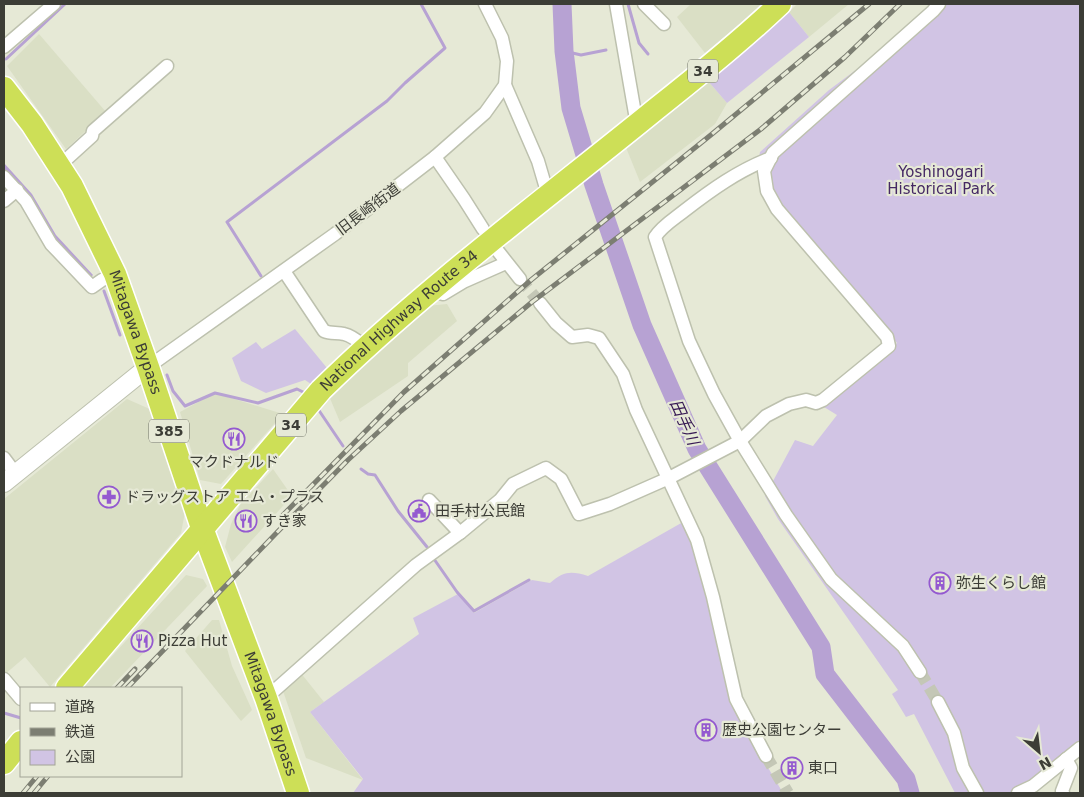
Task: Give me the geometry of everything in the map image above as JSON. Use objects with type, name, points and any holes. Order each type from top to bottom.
[{"type":"highway","name":"National Highway Route 34","points":[[68,687],[321,390],[365,347],[430,291],[722,56],[780,4]]},
{"type":"highway","name":"Mitagawa Bypass","points":[[4,88],[32,124],[72,186],[115,274],[202,528],[266,698],[298,793]]},
{"type":"street","points":[[4,47],[54,4]]},
{"type":"street","points":[[485,4],[502,38],[507,61],[506,85],[538,161],[548,195]]},
{"type":"street","points":[[616,4],[630,130]]},
{"type":"street","points":[[644,4],[664,24]]},
{"type":"street","points":[[266,698],[416,565],[460,533],[500,500],[513,484],[546,468],[561,479],[579,514],[610,504],[669,478],[740,441],[766,416],[789,404],[806,400],[816,403],[822,400],[889,346],[887,337],[777,209],[767,191],[764,172],[773,153],[939,4]]},
{"type":"street","points":[[60,166],[92,136],[93,131],[167,66]]},
{"type":"street","name":"旧長崎街道","points":[[148,367],[336,234],[434,157],[485,113],[506,85]]},
{"type":"street","points":[[434,157],[464,198],[483,229]]},
{"type":"street","points":[[771,158],[751,166],[729,179],[660,229],[655,237],[689,341],[714,394],[740,441],[786,515],[831,580],[903,646],[920,672]]},
{"type":"street","points":[[4,177],[26,201],[51,244],[92,287],[115,274]]},
{"type":"street","points":[[4,201],[17,190]]},
{"type":"street","points":[[497,250],[520,279]]},
{"type":"street","points":[[430,291],[443,294],[463,282],[506,262]]},
{"type":"street","points":[[284,271],[324,330],[355,338],[365,347]]},
{"type":"street","points":[[540,303],[572,337],[588,335],[599,338],[623,374],[636,410],[697,540],[713,597],[736,699],[766,756]]},
{"type":"street","points":[[4,458],[10,478],[148,367]]},
{"type":"street","points":[[429,500],[460,533]]},
{"type":"street","points":[[4,679],[20,698]]},
{"type":"street","points":[[938,702],[954,733],[963,768],[977,793]]},
{"type":"street","points":[[1018,793],[1033,786],[1080,748]]},
{"type":"street","points":[[1063,793],[1062,791],[1070,768],[1066,759]]},
{"type":"shaded area","points":[[691,4],[764,4],[705,53],[677,17]]},
{"type":"shaded area","points":[[797,4],[849,4],[809,37],[789,12]]},
{"type":"shaded area","points":[[39,34],[106,112],[66,149],[7,66]]},
{"type":"shaded area","points":[[708,81],[727,103],[715,124],[640,182],[625,145]]},
{"type":"shaded area","points":[[4,163],[32,194],[56,235],[93,275],[91,277],[53,240],[30,198],[4,169]]},
{"type":"shaded area","points":[[447,304],[457,321],[408,363],[408,376],[340,422],[329,396],[427,306]]},
{"type":"shaded area","points":[[215,393],[283,414],[221,484],[200,480],[180,412]]},
{"type":"shaded area","points":[[127,399],[152,410],[185,512],[181,533],[50,687],[25,657],[4,675],[4,499]]},
{"type":"shaded area","points":[[273,469],[292,496],[232,562],[225,547],[231,524],[240,505]]},
{"type":"shaded area","points":[[186,575],[203,579],[207,586],[111,687],[84,687]]},
{"type":"shaded area","points":[[212,620],[219,620],[232,666],[252,710],[241,721],[185,651]]},
{"type":"shaded area","points":[[300,672],[324,702],[310,712],[363,780],[306,758],[282,688]]},
{"type":"green space","name":"Yoshinogari Historical Park","points":[[936,4],[1080,4],[1080,743],[1029,783],[1009,793],[955,793],[914,714],[906,717],[892,694],[898,690],[778,519],[765,496],[795,440],[813,446],[837,415],[824,407],[837,393],[897,343],[777,202],[757,169],[760,152],[829,90],[888,46]]},
{"type":"green space","points":[[789,12],[809,37],[727,103],[708,81]]},
{"type":"green space","points":[[295,329],[327,368],[311,384],[305,380],[266,393],[241,381],[232,358],[256,342],[262,349]]},
{"type":"green space","points":[[683,522],[696,553],[737,715],[783,793],[353,793],[363,779],[310,712],[419,634],[413,618],[458,594],[474,613],[532,580],[550,583],[559,576],[568,573],[588,576]]},
{"type":"waterway","points":[[6,59],[65,4]]},
{"type":"waterway","points":[[261,276],[227,222],[387,101],[445,48],[421,4]]},
{"type":"waterway","name":"田手川","points":[[562,4],[564,51],[571,108],[594,185],[642,325],[697,449],[821,647],[825,674],[906,779],[910,793]]},
{"type":"waterway","points":[[628,4],[639,43],[648,54]]},
{"type":"waterway","points":[[564,51],[581,55],[606,50]]},
{"type":"waterway","points":[[104,291],[120,335]]},
{"type":"waterway","points":[[167,375],[173,391],[185,406],[215,393],[258,403],[297,389],[305,393]]},
{"type":"waterway","points":[[318,409],[343,446]]},
{"type":"waterway","points":[[361,469],[368,474],[375,475],[398,511],[427,547]]},
{"type":"waterway","points":[[434,559],[457,592],[474,611],[529,580]]},
{"type":"waterway","points":[[4,713],[20,718]]},
{"type":"tunnel","points":[[520,279],[540,303]]},
{"type":"tunnel","points":[[920,672],[938,702]]},
{"type":"tunnel","points":[[766,756],[788,793]]},
{"type":"railway","points":[[282,516],[404,392],[531,280],[869,4]]},
{"type":"railway","points":[[128,687],[348,460],[401,411],[532,302],[761,129],[845,57],[900,4]]},
{"type":"railway","points":[[118,687],[135,669]]},
{"type":"railway","points":[[23,793],[36,777]]},
{"type":"railway","points":[[34,793],[47,777]]},
{"type":"place","name":"マクドナルド","points":[[234,439]]},
{"type":"place","name":"ドラッグストア エム・プラス","points":[[109,497]]},
{"type":"place","name":"田手村公民館","points":[[419,511]]},
{"type":"place","name":"すき家","points":[[246,521]]},
{"type":"place","name":"弥生くらし館","points":[[940,583]]},
{"type":"place","name":"Pizza Hut","points":[[142,641]]},
{"type":"place","name":"歴史公園センター","points":[[706,730]]},
{"type":"place","name":"東口","points":[[792,768]]}]
